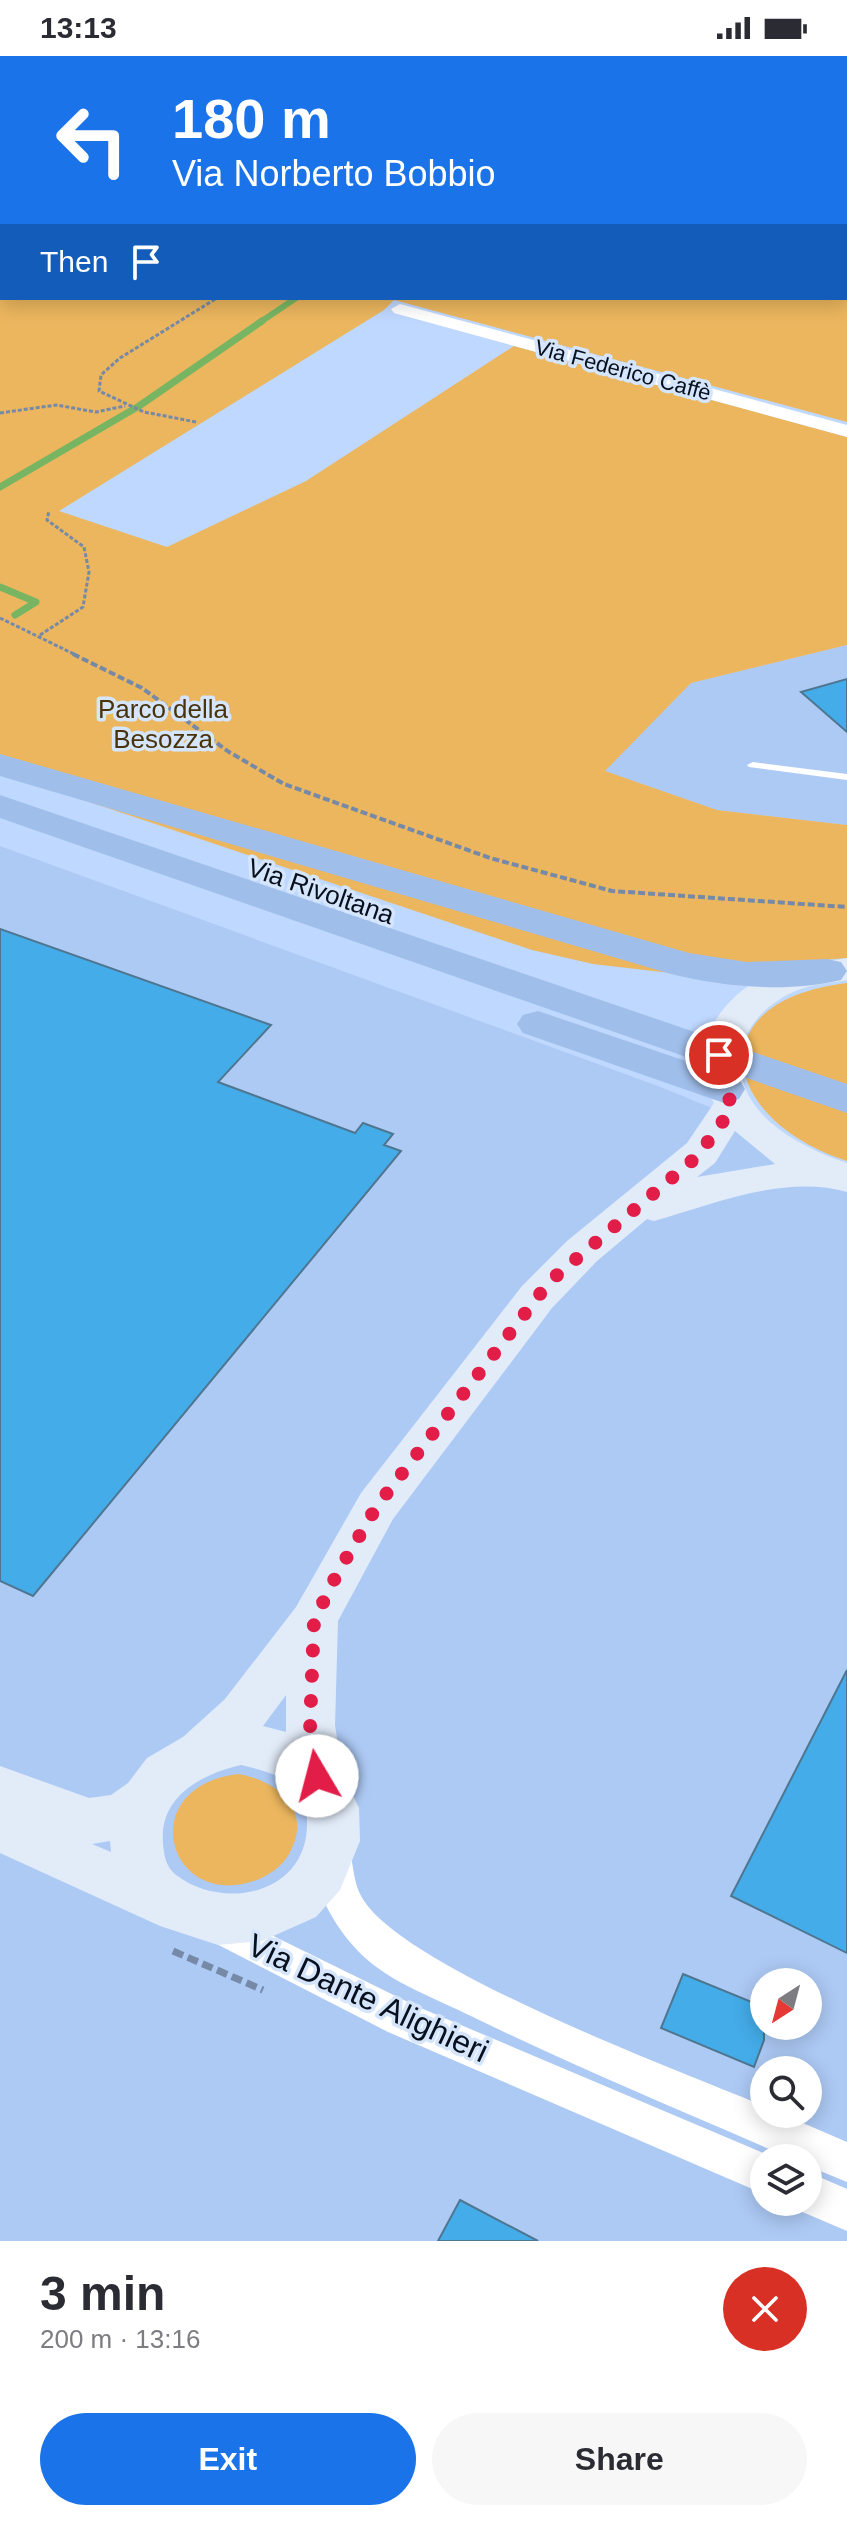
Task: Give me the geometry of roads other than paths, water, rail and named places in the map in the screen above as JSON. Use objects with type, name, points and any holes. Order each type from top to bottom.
[{"type":"highway","points":[[0,765],[696,968],[747,974],[837,970]]},
{"type":"highway","name":"Via Rivoltana","points":[[0,782],[634,1010]]},
{"type":"highway","name":"Via Rivoltana","points":[[0,806],[634,1010]]},
{"type":"highway","points":[[0,834],[728,1097]]},
{"type":"highway","points":[[634,1010],[847,1070]]},
{"type":"highway","points":[[634,1010],[847,1099]]},
{"type":"street","name":"Via Federico Caffè","points":[[400,309],[847,431]]},
{"type":"street","points":[[837,970],[773,987],[735,1017],[719,1055],[728,1097],[765,1140],[794,1158],[837,1175]]},
{"type":"street","points":[[202,1751],[243,1714],[314,1621],[338,1572],[377,1506],[499,1344],[550,1281],[701,1153],[728,1097]]},
{"type":"street","points":[[613,1225],[690,1191],[837,1175]]},
{"type":"street","points":[[314,1621],[310,1725],[317,1776]]},
{"type":"street","points":[[0,1788],[89,1821],[124,1816],[173,1766],[202,1751],[231,1744],[260,1745],[293,1757],[317,1776],[333,1804],[336,1836],[333,1851],[314,1884],[283,1908],[241,1920],[189,1912],[158,1893],[144,1875],[137,1856],[136,1820],[143,1800]]},
{"type":"street","name":"Via Dante Alighieri","points":[[0,1828],[189,1912],[402,2019],[750,2168]]},
{"type":"street","name":"Via Dante Alighieri","points":[[333,1851],[342,1901],[376,1943],[420,1972],[551,2035],[847,2162]]},
{"type":"street","points":[[536,2076],[551,2035]]},
{"type":"street","points":[[822,2199],[847,2210]]},
{"type":"lane","points":[[753,765],[847,777]]},
{"type":"waterway","points":[[259,323],[293,300]]},
{"type":"waterway","points":[[0,487],[139,406],[262,321]]},
{"type":"waterway","points":[[0,587],[36,602],[15,615]]},
{"type":"park label","name":"Parco della Besozza","points":[[163,724]]}]
